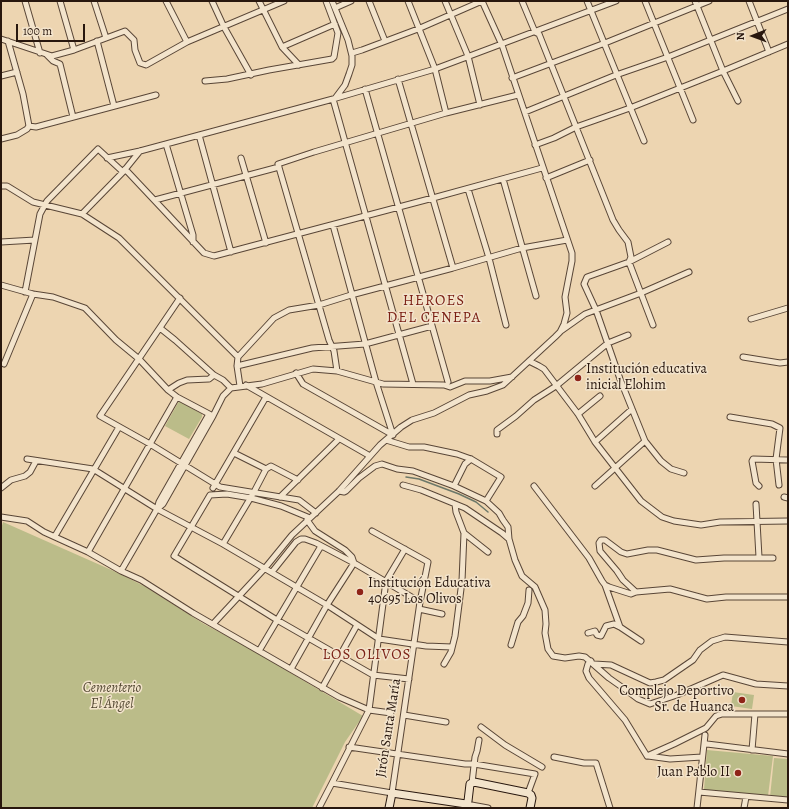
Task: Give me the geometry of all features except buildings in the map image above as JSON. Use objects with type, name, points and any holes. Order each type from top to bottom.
[{"type":"street","points":[[25,1],[40,53]]},
{"type":"street","points":[[60,1],[74,50]]},
{"type":"street","points":[[94,1],[106,38]]},
{"type":"street","points":[[166,1],[187,42]]},
{"type":"street","points":[[212,1],[224,27],[251,75]]},
{"type":"street","points":[[259,1],[282,47],[298,64]]},
{"type":"street","points":[[3,39],[52,56],[74,50],[125,31],[134,40],[135,50],[140,63],[146,65],[187,42],[284,1]]},
{"type":"street","points":[[205,81],[251,75],[298,64],[334,58],[338,33],[326,1]]},
{"type":"street","points":[[332,1],[352,53],[352,65],[345,85],[334,98]]},
{"type":"street","points":[[335,8],[351,1]]},
{"type":"street","points":[[369,1],[385,41]]},
{"type":"street","points":[[408,1],[435,69],[446,113]]},
{"type":"street","points":[[444,1],[468,56],[480,104]]},
{"type":"street","points":[[352,53],[418,29],[482,1],[502,45],[542,168],[572,253],[572,261],[565,298],[567,313],[560,332]]},
{"type":"street","points":[[522,1],[535,32],[539,34],[613,220],[628,242],[631,257],[629,262],[653,325]]},
{"type":"street","points":[[587,1],[644,141]]},
{"type":"street","points":[[106,158],[166,144],[435,69],[616,1]]},
{"type":"street","points":[[645,1],[693,120]]},
{"type":"street","points":[[512,78],[605,44],[654,24],[696,3],[709,1]]},
{"type":"street","points":[[749,1],[769,52]]},
{"type":"street","points":[[696,3],[723,71],[738,101]]},
{"type":"street","points":[[525,112],[616,75],[668,57],[788,10]]},
{"type":"street","points":[[282,47],[335,24]]},
{"type":"street","points":[[338,33],[341,33],[345,39],[348,40]]},
{"type":"street","points":[[3,39],[17,72],[29,126]]},
{"type":"street","points":[[97,41],[114,106]]},
{"type":"street","points":[[535,145],[554,138],[576,127],[630,108],[788,44]]},
{"type":"street","points":[[47,55],[53,61],[60,64],[74,117]]},
{"type":"street","points":[[1,76],[17,72]]},
{"type":"street","points":[[398,79],[453,268]]},
{"type":"street","points":[[365,89],[448,382]]},
{"type":"street","points":[[337,371],[334,351],[331,346],[278,164],[411,123],[518,94]]},
{"type":"street","points":[[29,126],[36,127],[156,95]]},
{"type":"street","points":[[334,98],[345,143],[413,384]]},
{"type":"street","points":[[1,139],[17,135],[29,126]]},
{"type":"street","points":[[199,135],[231,252]]},
{"type":"street","points":[[166,144],[193,235],[193,242]]},
{"type":"street","points":[[25,292],[40,214],[44,206],[98,149],[106,158],[124,171],[155,200],[204,253],[214,256],[398,208],[542,168]]},
{"type":"street","points":[[82,214],[124,171],[140,151]]},
{"type":"street","points":[[241,158],[266,243]]},
{"type":"street","points":[[546,178],[590,160]]},
{"type":"street","points":[[155,200],[279,167]]},
{"type":"street","points":[[503,179],[536,296]]},
{"type":"street","points":[[1,186],[7,186],[34,202],[44,206],[82,214],[119,238],[238,357]]},
{"type":"street","points":[[468,189],[489,258],[506,325]]},
{"type":"street","points":[[333,225],[351,295],[393,435]]},
{"type":"street","points":[[1,242],[35,240]]},
{"type":"street","points":[[240,386],[237,366],[238,357],[274,318],[289,310],[319,304],[419,278],[522,248],[567,240]]},
{"type":"street","points":[[668,242],[629,262],[587,277],[584,284],[596,310],[645,442],[661,461],[671,469],[684,473]]},
{"type":"street","points":[[213,624],[265,568],[292,535],[339,491],[370,456],[401,427],[412,420],[434,412],[469,395],[487,391],[503,385],[560,332],[585,314],[641,293],[689,272]]},
{"type":"street","points":[[1,285],[25,292],[53,297],[85,308],[168,390],[177,397],[211,415]]},
{"type":"street","points":[[4,364],[34,294]]},
{"type":"street","points":[[180,298],[100,416],[150,444],[214,486],[253,495],[312,516]]},
{"type":"street","points":[[751,319],[788,308]]},
{"type":"street","points":[[237,366],[312,348],[365,344],[432,326]]},
{"type":"street","points":[[160,328],[231,388]]},
{"type":"street","points":[[497,434],[497,430],[534,400],[556,386],[608,343],[628,335]]},
{"type":"street","points":[[743,357],[780,363],[788,362]]},
{"type":"street","points":[[528,361],[544,369],[578,414],[596,442],[641,501],[662,517],[674,521],[701,525],[720,522],[788,521]]},
{"type":"street","points":[[121,571],[159,502],[211,415],[223,396],[231,388],[262,384],[313,369],[337,371],[383,384],[444,385],[450,387],[465,381],[490,381],[514,376]]},
{"type":"street","points":[[296,373],[303,384],[393,435]]},
{"type":"street","points":[[168,390],[187,380],[209,379],[214,375]]},
{"type":"street","points":[[246,385],[370,456]]},
{"type":"street","points":[[578,414],[600,396]]},
{"type":"street","points":[[88,552],[177,397]]},
{"type":"street","points":[[214,486],[266,397]]},
{"type":"street","points":[[596,442],[632,409]]},
{"type":"street","points":[[730,417],[772,424],[780,428],[776,459],[779,485]]},
{"type":"street","points":[[55,536],[93,470],[109,446],[118,427]]},
{"type":"street","points":[[280,497],[339,439]]},
{"type":"street","points":[[386,440],[409,446],[424,447],[457,454],[471,459],[501,477],[486,501]]},
{"type":"street","points":[[595,486],[645,442]]},
{"type":"street","points":[[234,453],[266,469]]},
{"type":"street","points":[[27,459],[93,470],[157,508],[272,572],[327,605],[379,639],[426,646],[452,647]]},
{"type":"street","points":[[454,486],[465,464],[471,459]]},
{"type":"street","points":[[760,486],[756,483],[752,461],[753,459],[788,460]]},
{"type":"street","points":[[1,488],[11,480],[25,476],[30,472],[36,460]]},
{"type":"street","points":[[157,508],[163,504],[182,464]]},
{"type":"street","points":[[339,491],[346,491],[358,478],[375,466],[382,464],[397,469],[413,471],[454,486],[486,501],[499,513],[508,528],[515,560],[522,576],[535,587],[546,610],[546,624],[544,633],[548,648],[553,656],[565,658],[583,656],[590,663],[638,699],[650,704],[677,695],[723,675],[756,684],[788,686]]},
{"type":"street","points":[[224,544],[253,495],[266,469],[271,466],[298,480]]},
{"type":"street","points":[[403,484],[465,508],[510,539]]},
{"type":"street","points":[[534,486],[589,558],[605,585],[620,627]]},
{"type":"street","points":[[354,563],[352,557],[344,550],[315,531],[312,516],[299,500],[253,495],[210,495],[174,556],[277,620],[373,674],[409,679]]},
{"type":"street","points":[[444,664],[452,647],[462,581],[464,533],[456,512],[455,504]]},
{"type":"street","points":[[756,504],[759,557]]},
{"type":"street","points":[[1,517],[26,521],[44,532],[88,552],[121,571],[141,580],[322,688],[353,704],[368,710],[391,713]]},
{"type":"street","points":[[319,808],[368,710],[386,581],[405,549],[372,531]]},
{"type":"street","points":[[464,533],[488,552]]},
{"type":"street","points":[[272,572],[296,542],[301,539],[308,540],[354,563],[420,602]]},
{"type":"street","points":[[636,592],[623,580],[600,551],[599,543],[601,540],[605,540],[621,552],[628,554],[639,551],[657,550],[696,560],[759,557],[773,558]]},
{"type":"street","points":[[259,651],[321,546]]},
{"type":"street","name":"Jirón Santa María","points":[[392,793],[420,602],[428,562],[405,549]]},
{"type":"street","points":[[291,669],[327,605],[354,563]]},
{"type":"street","points":[[605,585],[631,594],[636,592],[670,590],[707,599],[726,597],[788,597]]},
{"type":"street","points":[[511,645],[518,622],[523,616],[528,603],[529,590]]},
{"type":"street","points":[[419,610],[442,614]]},
{"type":"street","points":[[588,632],[595,631],[597,635],[601,636],[606,626],[614,624],[641,641]]},
{"type":"street","points":[[322,688],[357,625]]},
{"type":"street","points":[[590,663],[611,665],[650,682],[656,682],[664,680],[677,672],[693,660],[700,650],[712,641],[725,637],[788,642]]},
{"type":"street","points":[[590,663],[586,671],[589,678],[625,720],[647,756]]},
{"type":"street","points":[[647,756],[706,728],[716,716],[722,714],[788,714]]},
{"type":"street","points":[[752,750],[755,714]]},
{"type":"street","points":[[404,715],[446,722]]},
{"type":"street","points":[[481,727],[542,767]]},
{"type":"street","points":[[697,808],[705,735]]},
{"type":"street","points":[[466,806],[472,783],[479,740]]},
{"type":"street","points":[[704,745],[707,744],[788,754]]},
{"type":"street","points":[[349,747],[536,774],[528,792]]},
{"type":"street","points":[[647,756],[670,759],[702,757]]},
{"type":"street","points":[[554,757],[596,764],[610,808]]},
{"type":"street","points":[[332,783],[466,806],[488,808]]},
{"type":"street","points":[[472,783],[528,792],[532,798],[530,808]]},
{"type":"street","points":[[699,792],[788,800]]},
{"type":"street","points":[[389,808],[392,793]]},
{"type":"street","points":[[744,808],[746,797]]},
{"type":"green space","points":[[179,401],[202,414],[202,417],[189,439],[165,426]]},
{"type":"green space","name":"Cementerio El Ángel","points":[[3,522],[144,586],[204,624],[242,644],[363,716],[345,742],[312,808],[1,808],[1,529]]},
{"type":"green space","name":"Complejo Deportivo Sr. de Huanca","points":[[733,692],[754,695],[752,709],[731,706]]},
{"type":"green space","name":"Juan Pablo II","points":[[707,750],[773,756],[768,796],[704,790]]},
{"type":"green space","points":[[774,758],[788,759],[788,799],[770,797]]},
{"type":"waterway","points":[[406,477],[419,479],[459,494],[476,502],[488,512]]},
{"type":"place","name":"Institución educativa inicial Elohim","points":[[578,378]]},
{"type":"place","name":"Institución Educativa 40695 Los Olivos","points":[[360,592]]},
{"type":"place","name":"Complejo Deportivo Sr. de Huanca","points":[[742,700]]},
{"type":"place","name":"Juan Pablo II","points":[[738,773]]},
{"type":"district","name":"HEROES DEL CENEPA","points":[[434,310]]},
{"type":"district","name":"LOS OLIVOS","points":[[367,655]]}]
